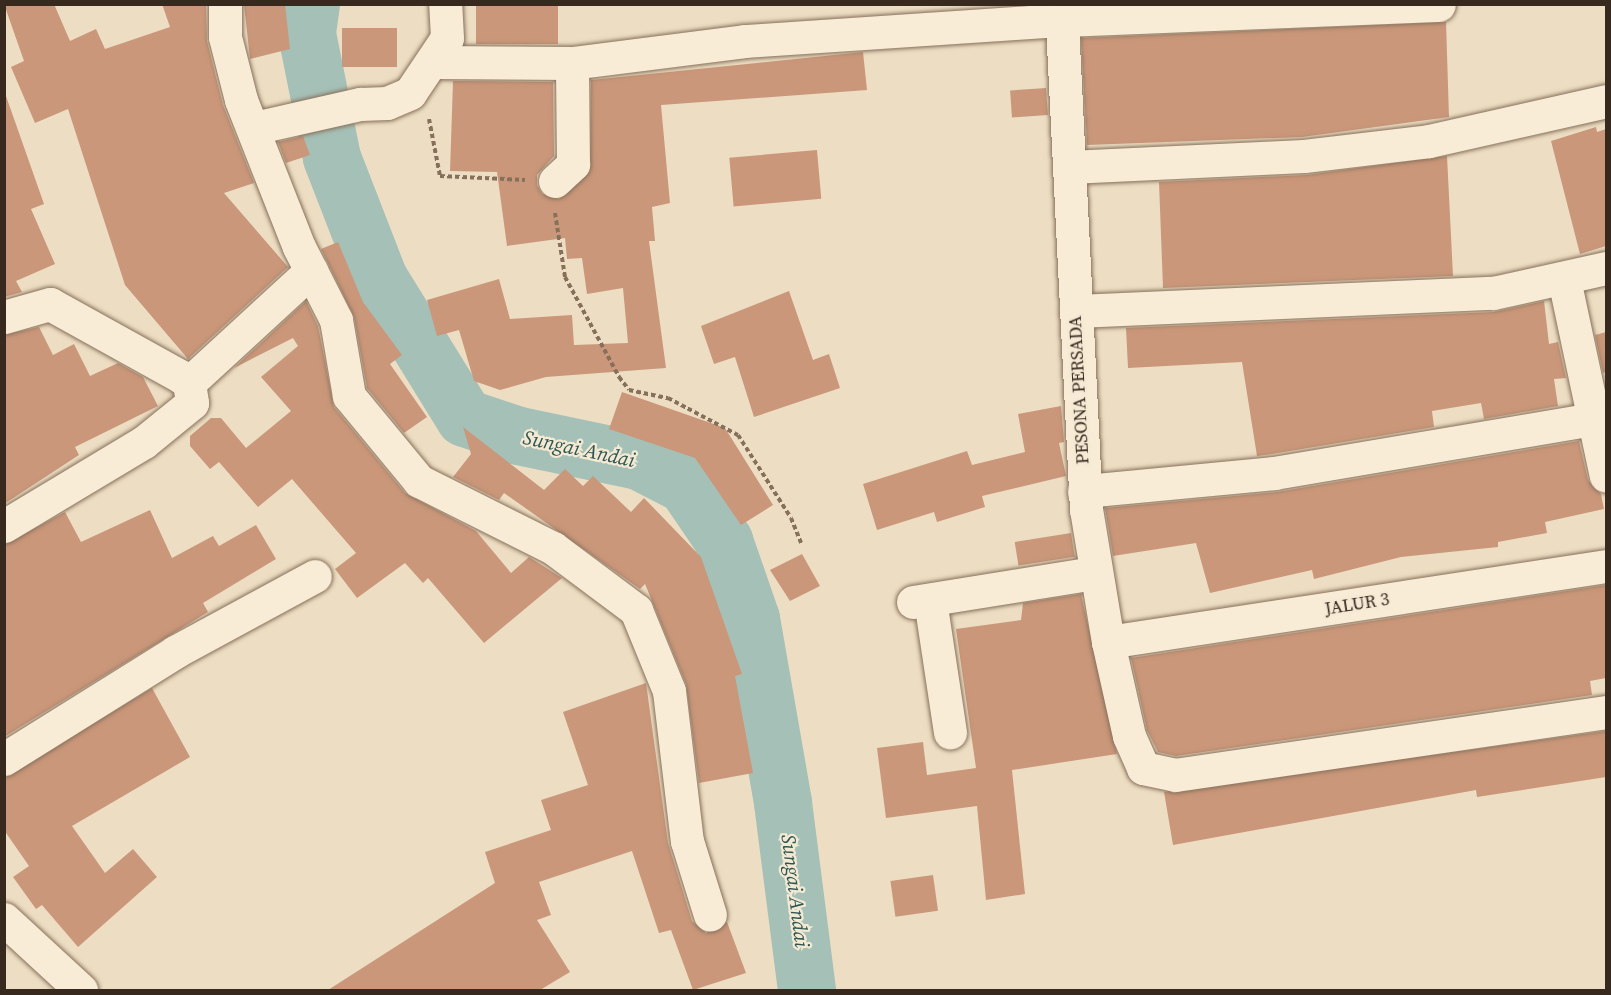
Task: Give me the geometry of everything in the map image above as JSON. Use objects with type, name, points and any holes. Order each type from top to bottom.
[{"type":"street","points":[[225,4],[225,37],[262,126],[310,271],[336,320],[349,396],[419,481],[553,548],[636,610],[669,691],[687,841],[710,915]]},
{"type":"street","points":[[262,126],[360,104],[387,103],[428,72],[447,38],[445,4]]},
{"type":"street","points":[[428,72],[572,63],[745,41],[1061,12],[1439,5]]},
{"type":"street","name":"PESONA PERSADA","points":[[1061,12],[1084,491],[1095,573],[1108,642],[1129,736],[1143,768],[1175,775],[1606,712]]},
{"type":"street","points":[[555,181],[573,165],[572,63]]},
{"type":"street","points":[[1069,167],[1304,156],[1429,141],[1606,102]]},
{"type":"street","points":[[1076,311],[1493,292],[1564,279],[1606,268]]},
{"type":"street","points":[[189,383],[310,271]]},
{"type":"street","points":[[1564,279],[1601,418],[1606,476]]},
{"type":"street","points":[[4,317],[50,304],[189,383]]},
{"type":"street","points":[[4,526],[183,413],[192,403],[189,383]]},
{"type":"street","points":[[1084,491],[1274,473],[1601,418]]},
{"type":"street","name":"JALUR 3","points":[[1108,642],[1606,566]]},
{"type":"street","points":[[950,733],[922,601],[1095,573]]},
{"type":"street","points":[[4,759],[175,652],[315,576]]},
{"type":"street","points":[[4,919],[81,990]]},
{"type":"path","points":[[428,72],[440,176],[555,181],[565,277],[619,377],[629,390],[668,398],[738,435],[791,518],[801,543]]},
{"type":"building","points":[[4,4],[54,4],[70,41],[96,29],[105,49],[170,27],[162,4],[206,4],[207,41],[223,105],[254,183],[224,193],[288,267],[188,359],[125,285],[68,109],[35,123],[11,67],[24,61]]},
{"type":"building","points":[[244,4],[285,4],[290,49],[250,59]]},
{"type":"building","points":[[476,4],[558,4],[558,44],[476,44]]},
{"type":"building","points":[[1446,22],[1449,117],[1302,137],[1087,145],[1081,38]]},
{"type":"building","points":[[342,28],[397,28],[397,67],[342,67]]},
{"type":"building","points":[[863,52],[867,90],[661,105],[670,203],[652,207],[655,241],[649,241],[666,368],[546,377],[500,390],[474,381],[459,330],[437,336],[427,300],[499,279],[510,319],[572,315],[574,345],[628,343],[623,288],[587,294],[582,258],[567,259],[565,238],[507,246],[497,172],[450,171],[453,81],[553,82],[554,156],[537,175],[537,185],[542,194],[559,199],[590,171],[591,80]]},
{"type":"building","points":[[1046,88],[1048,115],[1012,117],[1010,91]]},
{"type":"building","points":[[6,96],[44,204],[31,209],[55,264],[16,281],[22,292],[4,297]]},
{"type":"building","points":[[1596,127],[1597,132],[1606,129],[1606,246],[1580,254],[1551,141]]},
{"type":"building","points":[[303,136],[310,155],[286,163],[278,142]]},
{"type":"building","points":[[817,150],[821,199],[734,206],[729,158]]},
{"type":"building","points":[[1447,156],[1453,276],[1163,288],[1159,182],[1306,175]]},
{"type":"building","points":[[338,242],[363,302],[402,355],[390,364],[427,417],[404,433],[367,388],[354,317],[321,249]]},
{"type":"building","points":[[789,291],[813,360],[829,354],[840,388],[754,417],[735,357],[714,364],[701,326]]},
{"type":"building","points":[[306,301],[318,326],[334,407],[405,493],[476,531],[511,573],[529,557],[562,578],[484,643],[428,578],[423,583],[405,563],[357,598],[335,569],[356,553],[292,479],[258,507],[219,462],[210,469],[190,446],[190,436],[211,418],[221,418],[246,448],[291,411],[261,377],[298,346],[293,338],[234,368]]},
{"type":"building","points":[[1544,301],[1549,344],[1558,342],[1566,378],[1554,379],[1558,406],[1484,419],[1481,403],[1432,411],[1434,427],[1272,454],[1257,456],[1242,362],[1128,368],[1126,328],[1494,312]]},
{"type":"building","points":[[39,327],[53,355],[74,344],[90,376],[118,363],[143,377],[158,406],[75,447],[79,455],[4,504],[4,335]]},
{"type":"building","points":[[1606,332],[1606,372],[1603,373],[1595,335]]},
{"type":"building","points":[[622,392],[725,428],[773,505],[741,525],[695,458],[609,429]]},
{"type":"building","points":[[1061,406],[1064,442],[1059,443],[1066,476],[982,496],[985,507],[937,522],[934,512],[877,530],[863,484],[967,451],[972,465],[1025,452],[1018,414]]},
{"type":"building","points":[[463,427],[544,490],[565,469],[583,486],[593,476],[631,512],[644,498],[701,557],[742,674],[735,676],[753,773],[699,783],[686,684],[645,584],[640,589],[504,493],[499,500],[453,477],[471,454]]},
{"type":"building","points":[[1579,441],[1588,480],[1601,494],[1604,509],[1545,522],[1547,533],[1498,542],[1498,547],[1401,557],[1314,579],[1312,570],[1210,593],[1196,543],[1113,556],[1105,508],[1277,492]]},
{"type":"building","points":[[150,510],[172,558],[213,536],[219,546],[256,525],[276,559],[203,603],[208,612],[4,737],[4,545],[65,512],[81,542]]},
{"type":"building","points":[[1071,533],[1075,557],[1018,566],[1015,542]]},
{"type":"building","points":[[802,554],[820,586],[790,601],[770,570]]},
{"type":"building","points":[[1606,585],[1606,678],[1590,681],[1592,695],[1176,756],[1158,752],[1147,730],[1131,658]]},
{"type":"building","points":[[1081,594],[1117,754],[1012,770],[1025,894],[986,900],[977,806],[886,818],[877,748],[923,742],[927,775],[976,768],[956,629],[1021,620],[1023,603]]},
{"type":"building","points":[[646,683],[668,843],[692,921],[706,933],[727,922],[746,973],[693,990],[671,930],[659,933],[632,851],[539,882],[551,915],[537,920],[570,972],[540,990],[328,990],[495,883],[485,852],[551,830],[541,800],[588,785],[563,712]]},
{"type":"building","points":[[152,688],[190,757],[72,826],[105,873],[133,849],[157,877],[78,947],[42,905],[36,909],[13,877],[29,866],[4,830],[4,778]]},
{"type":"building","points":[[1606,731],[1606,777],[1477,797],[1476,790],[1173,845],[1164,792]]},
{"type":"building","points":[[933,875],[938,911],[895,917],[890,881]]},
{"type":"waterway","name":"Sungai Andai","points":[[311,4],[307,34],[332,158],[379,279],[465,418],[519,436],[639,461],[686,485],[724,541],[751,619],[783,803],[807,990]]}]
